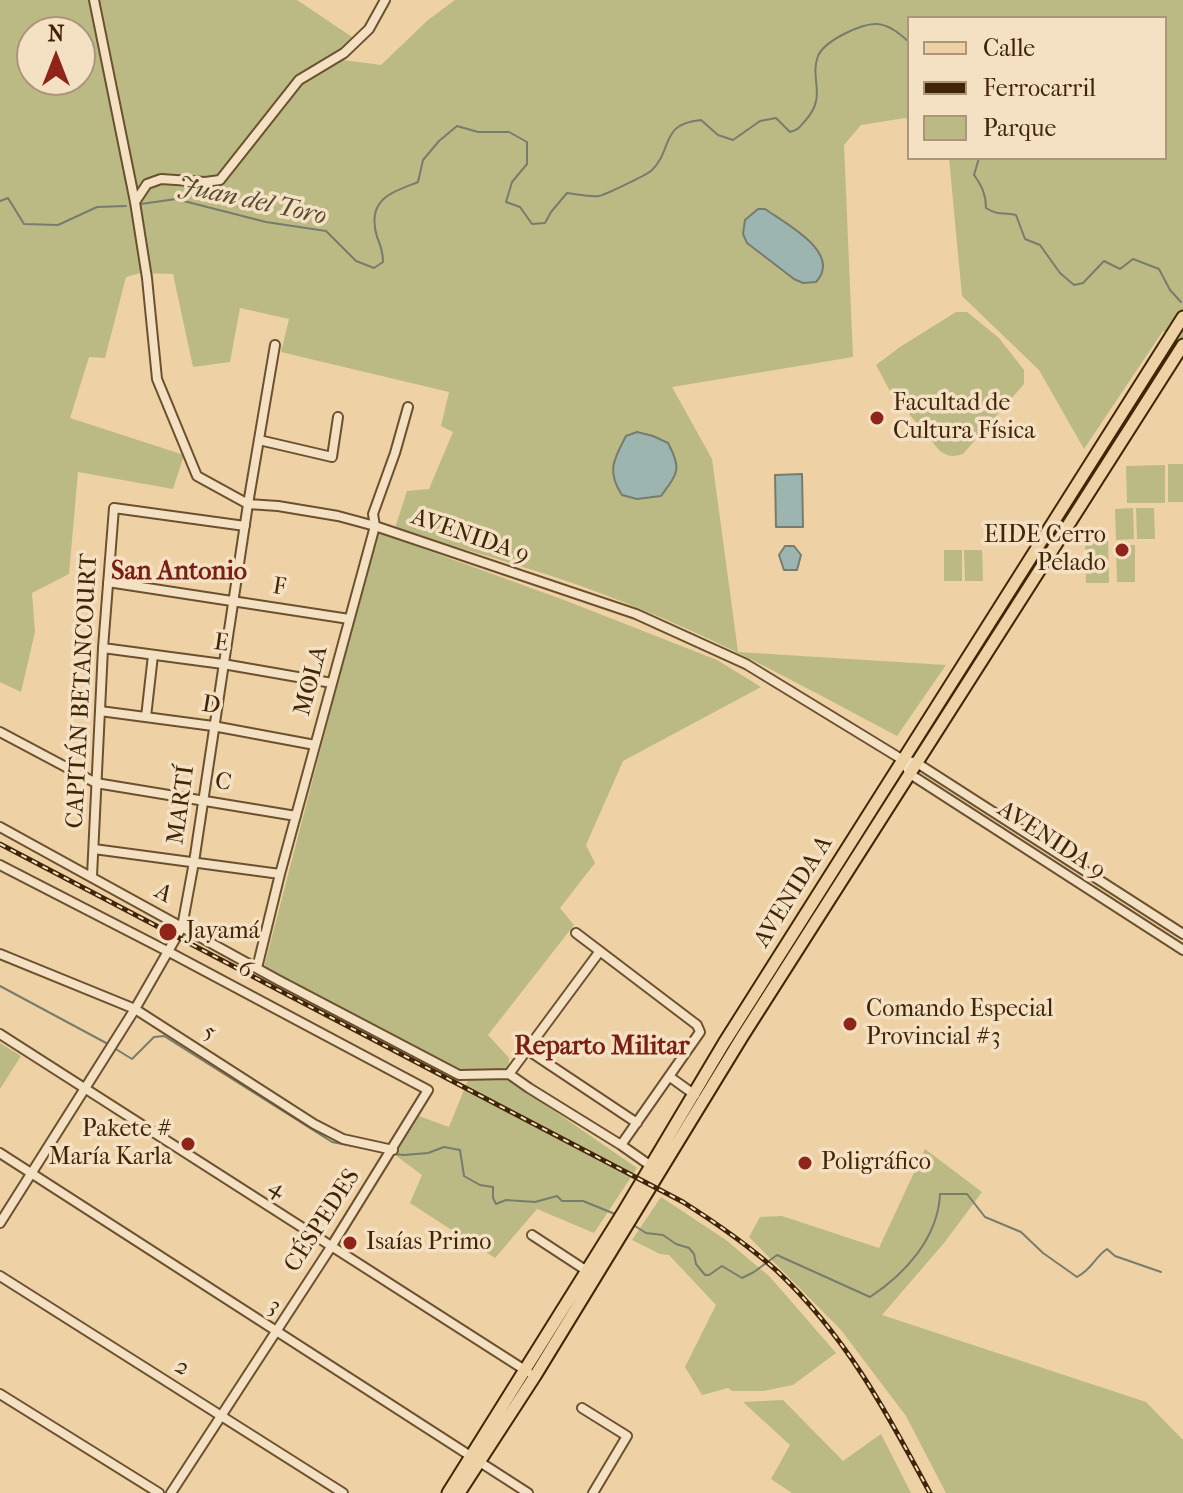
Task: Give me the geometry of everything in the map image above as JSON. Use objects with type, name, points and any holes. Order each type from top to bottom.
[{"type":"main road","name":"AVENIDA A","points":[[448,1493],[474,1460],[530,1373],[903,760],[1183,317]]},
{"type":"main road","name":"AVENIDA A","points":[[628,1214],[651,1166],[910,774],[1183,345]]},
{"type":"main road","points":[[978,641],[995,640]]},
{"type":"main road","name":"AVENIDA A","points":[[530,1373],[587,1271],[621,1226]]},
{"type":"main road","name":"AVENIDA A","points":[[459,1493],[474,1460]]},
{"type":"street","name":"AVENIDA 9","points":[[94,0],[135,202],[147,278],[157,379],[197,476],[248,504],[293,508],[375,526],[636,614],[746,664],[903,760],[917,763],[1183,934]]},
{"type":"street","points":[[135,202],[147,184],[161,179],[220,180],[299,80],[344,53],[369,29],[385,0]]},
{"type":"street","name":"MARTÍ","points":[[0,1223],[135,1009],[182,927],[275,345]]},
{"type":"street","name":"MOLA","points":[[257,968],[375,526],[373,514],[408,407]]},
{"type":"street","points":[[259,440],[332,457],[338,417]]},
{"type":"street","name":"CAPITÁN BETANCOURT","points":[[92,876],[103,648],[114,508],[245,526]]},
{"type":"street","name":"F","points":[[108,582],[349,619]]},
{"type":"street","name":"E","points":[[103,648],[332,683]]},
{"type":"street","points":[[146,717],[153,655]]},
{"type":"street","name":"D","points":[[100,711],[213,726],[315,745]]},
{"type":"street","name":"C","points":[[0,732],[96,783],[296,816]]},
{"type":"street","points":[[903,760],[910,774]]},
{"type":"street","name":"AVENIDA 9","points":[[910,774],[1183,950]]},
{"type":"street","name":"A","points":[[0,827],[459,1075],[509,1074]]},
{"type":"street","points":[[94,849],[280,874]]},
{"type":"street","name":"6","points":[[0,865],[428,1090]]},
{"type":"street","points":[[1128,914],[1136,903]]},
{"type":"street","points":[[576,933],[697,1025],[700,1032],[621,1145]]},
{"type":"street","points":[[600,951],[509,1074],[651,1166]]},
{"type":"street","name":"5","points":[[0,954],[135,1009],[314,1124],[343,1139],[391,1152]]},
{"type":"street","name":"4","points":[[0,1034],[530,1373]]},
{"type":"street","points":[[526,1049],[637,1123]]},
{"type":"street","points":[[670,1077],[698,1097]]},
{"type":"street","name":"CÉSPEDES","points":[[171,1493],[331,1247],[428,1090]]},
{"type":"street","name":"3","points":[[0,1153],[528,1493]]},
{"type":"street","points":[[532,1235],[587,1271]]},
{"type":"street","name":"2","points":[[0,1276],[343,1493]]},
{"type":"street","points":[[0,1394],[159,1493]]},
{"type":"street","points":[[582,1408],[627,1436],[593,1493]]},
{"type":"green space","points":[[0,0],[297,0],[358,41],[343,60],[381,65],[428,20],[455,0],[1183,0],[1183,341],[1180,340],[1000,622],[1177,338],[1163,331],[1084,449],[1039,370],[962,296],[949,160],[1167,160],[1167,16],[907,16],[907,119],[861,125],[844,145],[853,357],[672,387],[712,459],[738,652],[946,665],[897,736],[766,667],[667,620],[604,594],[395,528],[407,491],[429,489],[453,432],[441,426],[449,392],[281,352],[289,319],[240,308],[230,362],[193,367],[173,274],[140,273],[126,277],[105,358],[89,357],[70,418],[184,455],[173,489],[78,472],[69,574],[32,593],[35,632],[21,692],[0,682]]},
{"type":"green space","points":[[956,312],[967,312],[999,338],[1024,370],[1024,384],[963,454],[953,456],[939,450],[890,391],[876,365]]},
{"type":"green space","points":[[1168,464],[1183,464],[1183,502],[1168,502]]},
{"type":"green space","points":[[1165,465],[1165,503],[1127,503],[1126,466]]},
{"type":"green space","points":[[1133,508],[1134,539],[1116,540],[1115,509]]},
{"type":"green space","points":[[1136,508],[1154,508],[1155,539],[1137,539]]},
{"type":"green space","points":[[377,532],[717,660],[761,687],[623,761],[586,845],[595,863],[560,908],[574,925],[488,1035],[509,1058],[508,1079],[637,1168],[594,1233],[537,1209],[495,1258],[410,1203],[422,1175],[395,1155],[419,1116],[449,1127],[468,1080],[263,971]]},
{"type":"green space","points":[[1108,537],[1109,583],[1086,583],[1085,538]]},
{"type":"green space","points":[[1116,545],[1135,545],[1135,582],[1117,582]]},
{"type":"green space","points":[[944,550],[962,550],[962,581],[944,581]]},
{"type":"green space","points":[[964,550],[982,550],[983,581],[965,581]]},
{"type":"green space","points":[[0,1043],[21,1056],[0,1089]]},
{"type":"green space","points":[[925,1149],[982,1192],[944,1243],[882,1315],[1146,1402],[1183,1440],[1183,1493],[946,1493],[906,1416],[841,1330],[749,1237],[760,1217],[782,1216],[879,1248]]},
{"type":"green space","points":[[661,1197],[726,1240],[770,1277],[836,1353],[793,1385],[763,1391],[732,1391],[728,1388],[702,1395],[685,1367],[716,1305],[669,1255],[660,1254],[632,1240]]},
{"type":"green space","points":[[783,1400],[843,1461],[881,1434],[911,1493],[792,1493],[771,1479],[790,1445],[743,1402]]},
{"type":"water","points":[[758,209],[765,209],[785,222],[817,250],[822,260],[822,271],[816,282],[803,283],[794,279],[747,243],[743,234],[745,220]]},
{"type":"water","points":[[637,432],[668,443],[675,459],[676,471],[661,496],[637,499],[622,495],[614,479],[618,452],[626,436]]},
{"type":"water","points":[[802,474],[803,527],[776,527],[775,475]]},
{"type":"water","points":[[785,546],[794,546],[801,555],[797,570],[784,570],[779,555]]},
{"type":"waterway","name":"Juan del Toro","points":[[141,204],[176,199],[266,222],[326,231],[356,261],[374,268],[383,262],[374,224],[378,206],[390,194],[418,182],[423,160],[457,126],[478,132],[509,132],[527,142],[527,164],[512,182],[506,202],[520,207],[532,224],[545,223],[567,193],[599,196],[651,171],[673,132],[688,122],[701,120],[718,135],[733,140],[760,121],[776,118],[790,132],[797,129],[815,104],[818,56],[844,34],[862,26],[877,24],[890,28],[907,40]]},
{"type":"waterway","name":"Juan del Toro","points":[[978,160],[974,175],[983,191],[986,208],[1016,215],[1025,239],[1040,245],[1060,273],[1074,285],[1083,283],[1104,261],[1120,269],[1133,259],[1159,269],[1170,290],[1181,302]]},
{"type":"waterway","name":"Juan del Toro","points":[[0,201],[8,198],[24,224],[58,225],[97,207],[126,206]]},
{"type":"waterway","points":[[0,986],[108,1044]]},
{"type":"waterway","points":[[114,1048],[132,1059],[154,1037],[164,1036],[332,1142],[384,1152]]},
{"type":"waterway","points":[[394,1154],[428,1153],[444,1147],[460,1150],[464,1176],[480,1185],[493,1187],[496,1204],[506,1200],[535,1202],[557,1196],[562,1201],[583,1201],[615,1214]]},
{"type":"waterway","points":[[635,1226],[689,1248],[705,1275],[722,1266],[742,1278],[777,1255],[870,1297],[907,1266],[926,1240],[938,1210],[940,1194],[967,1194],[985,1217],[1021,1232],[1043,1253],[1077,1277],[1107,1249],[1115,1256],[1161,1272]]},
{"type":"railway","points":[[0,844],[683,1202],[720,1226],[777,1271],[824,1322],[863,1376],[930,1493]]},
{"type":"place","name":"Facultad de Cultura Física","points":[[877,418]]},
{"type":"place","name":"EIDE Cerro Pelado","points":[[1122,550]]},
{"type":"place","name":"Jayamá","points":[[168,932]]},
{"type":"place","name":"Comando Especial Provincial #3","points":[[850,1024]]},
{"type":"place","name":"Pakete # María Karla","points":[[188,1144]]},
{"type":"place","name":"Poligráfico","points":[[805,1163]]},
{"type":"place","name":"Isaías Primo","points":[[350,1243]]},
{"type":"district","name":"San Antonio","points":[[179,573]]},
{"type":"district","name":"Reparto Militar","points":[[602,1048]]}]
